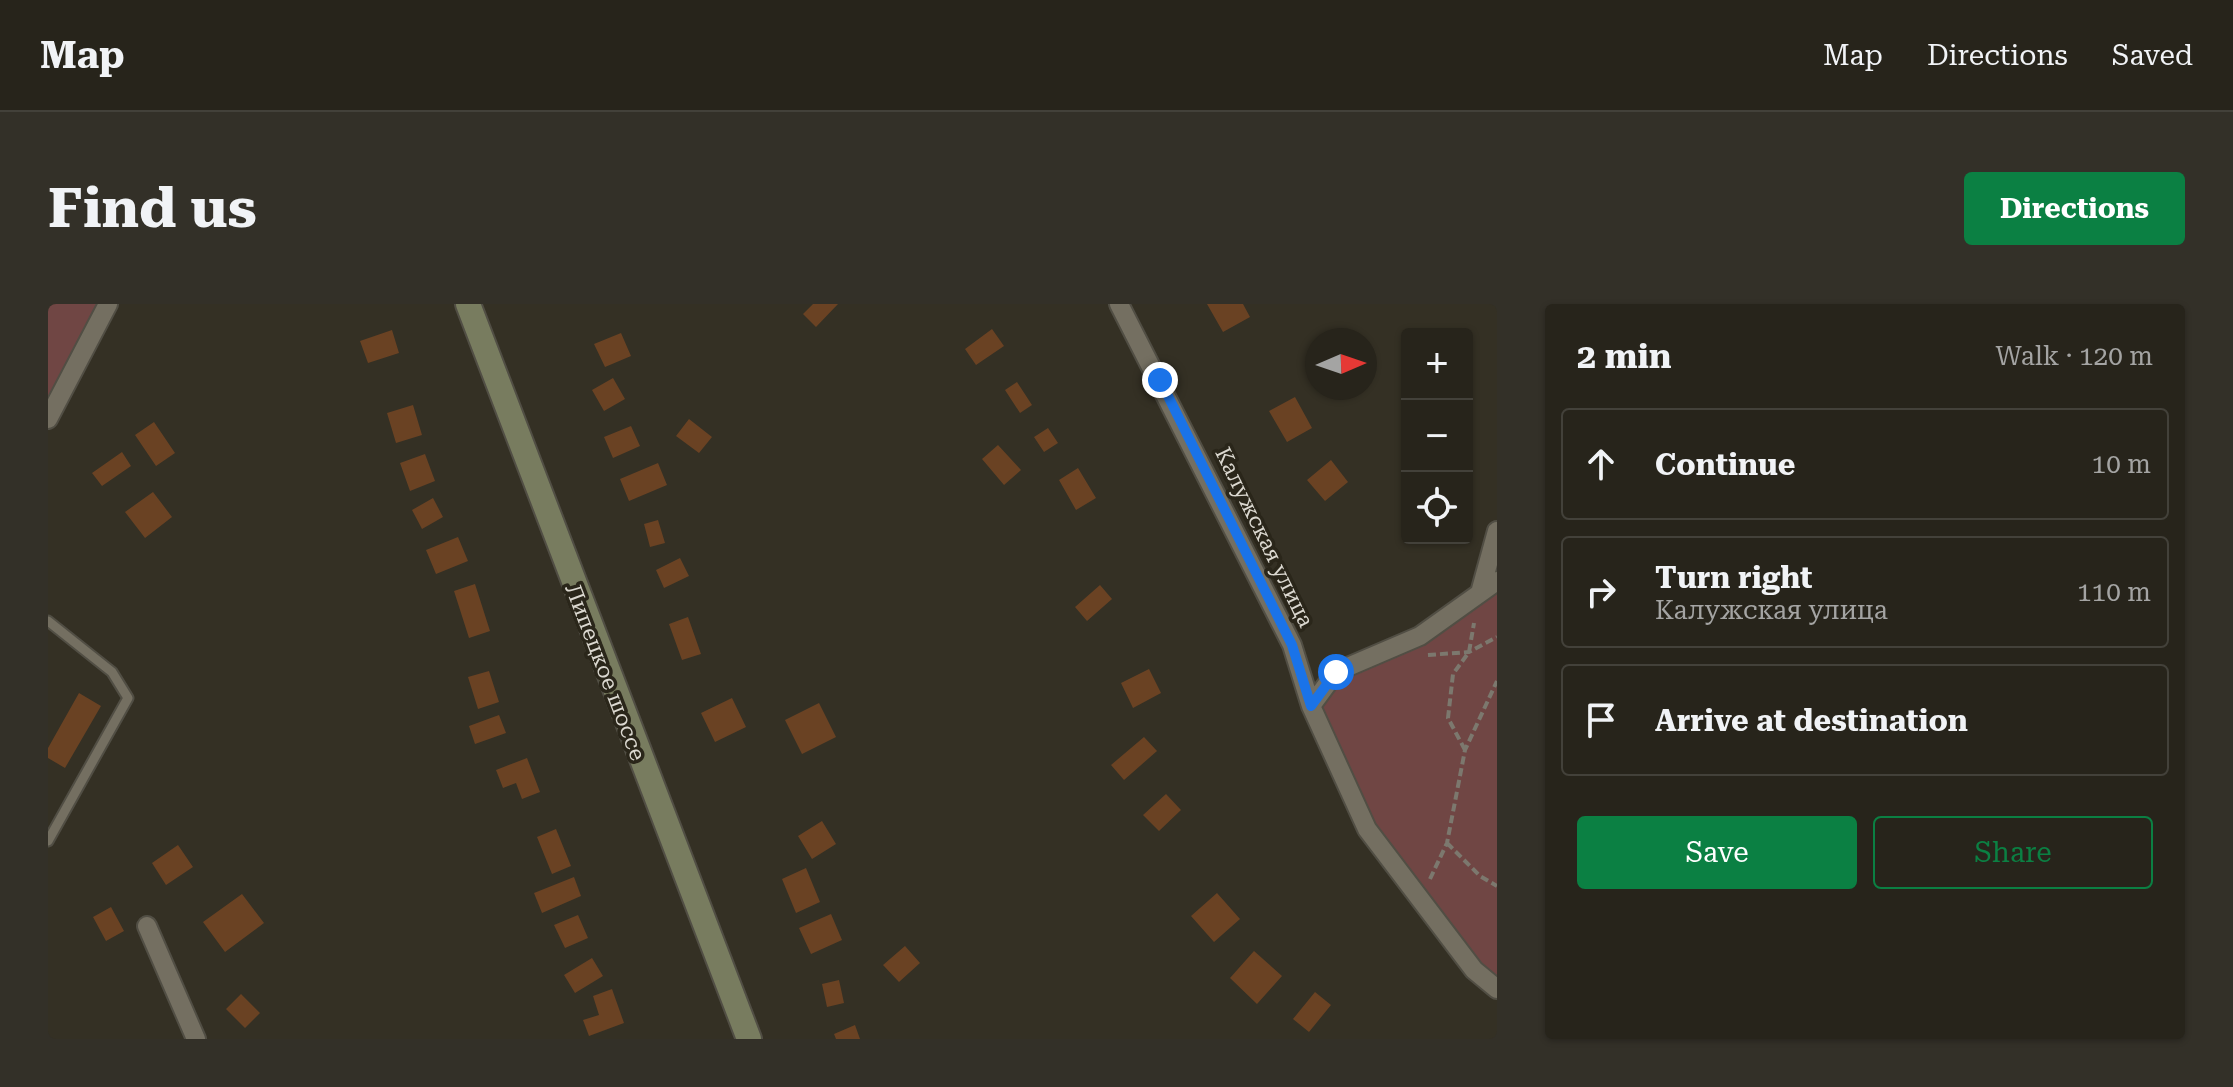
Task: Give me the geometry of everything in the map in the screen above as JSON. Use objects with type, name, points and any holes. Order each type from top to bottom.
[{"type":"street","points":[[48,419],[108,304]]},
{"type":"street","name":"Липецкое шоссе","points":[[468,304],[745,1038]]},
{"type":"street","name":"Калужская улица","points":[[1119,304],[1292,645],[1311,706],[1367,829],[1474,970],[1497,989]]},
{"type":"street","points":[[1480,593],[1497,531]]},
{"type":"street","points":[[1311,706],[1336,672],[1420,636],[1497,581]]},
{"type":"street","points":[[147,926],[196,1039]]},
{"type":"lane","points":[[48,621],[112,672],[128,698],[48,841]]},
{"type":"path","points":[[1465,750],[1448,718],[1453,674],[1469,652],[1480,593]]},
{"type":"path","points":[[1394,647],[1436,657],[1469,652],[1497,637]]},
{"type":"path","points":[[1420,899],[1447,843],[1465,750],[1497,681]]},
{"type":"path","points":[[1447,843],[1480,876],[1497,886]]},
{"type":"shaded area","points":[[48,304],[108,304],[48,419]]},
{"type":"shaded area","points":[[1497,581],[1497,989],[1367,829],[1311,706],[1336,672],[1420,636]]},
{"type":"building","points":[[813,304],[838,304],[816,327],[803,314]]},
{"type":"building","points":[[1207,304],[1243,304],[1250,317],[1223,332]]},
{"type":"building","points":[[992,329],[1004,346],[976,365],[965,349]]},
{"type":"building","points":[[392,330],[399,353],[368,363],[360,341]]},
{"type":"building","points":[[621,333],[631,356],[605,367],[594,344]]},
{"type":"building","points":[[613,378],[625,399],[604,411],[592,390]]},
{"type":"building","points":[[1017,382],[1032,405],[1020,413],[1005,390]]},
{"type":"building","points":[[1295,397],[1312,428],[1287,442],[1269,411]]},
{"type":"building","points":[[413,405],[422,435],[396,443],[387,413]]},
{"type":"building","points":[[689,419],[712,437],[699,453],[676,436]]},
{"type":"building","points":[[154,422],[175,453],[156,466],[135,435]]},
{"type":"building","points":[[631,426],[640,446],[613,458],[604,437]]},
{"type":"building","points":[[1048,428],[1058,443],[1044,452],[1034,437]]},
{"type":"building","points":[[998,445],[1021,470],[1004,485],[982,459]]},
{"type":"building","points":[[122,452],[131,466],[102,486],[92,473]]},
{"type":"building","points":[[425,454],[435,481],[410,491],[400,463]]},
{"type":"building","points":[[1331,460],[1348,482],[1325,501],[1307,480]]},
{"type":"building","points":[[658,463],[667,485],[629,501],[620,479]]},
{"type":"building","points":[[1078,468],[1096,498],[1076,510],[1059,480]]},
{"type":"building","points":[[153,492],[172,517],[145,538],[125,512]]},
{"type":"building","points":[[433,498],[443,517],[422,529],[412,510]]},
{"type":"building","points":[[658,520],[665,543],[650,547],[644,524]]},
{"type":"building","points":[[458,537],[468,561],[436,574],[426,550]]},
{"type":"building","points":[[680,558],[689,576],[664,588],[656,570]]},
{"type":"building","points":[[475,584],[490,631],[469,638],[454,591]]},
{"type":"building","points":[[1100,585],[1112,599],[1087,621],[1075,607]]},
{"type":"building","points":[[688,617],[701,654],[682,660],[669,624]]},
{"type":"building","points":[[1149,669],[1161,693],[1133,708],[1121,683]]},
{"type":"building","points":[[489,671],[499,702],[478,709],[468,677]]},
{"type":"building","points":[[79,693],[101,706],[65,768],[48,758],[48,748]]},
{"type":"building","points":[[732,698],[746,727],[715,742],[701,713]]},
{"type":"building","points":[[819,703],[836,737],[802,754],[785,720]]},
{"type":"building","points":[[499,715],[506,733],[475,744],[469,726]]},
{"type":"building","points":[[1144,737],[1157,751],[1124,780],[1111,765]]},
{"type":"building","points":[[527,758],[540,792],[522,799],[516,783],[503,788],[496,770]]},
{"type":"building","points":[[1166,794],[1181,810],[1159,831],[1143,815]]},
{"type":"building","points":[[822,821],[836,844],[812,859],[798,836]]},
{"type":"building","points":[[556,829],[571,866],[552,874],[537,837]]},
{"type":"building","points":[[178,845],[193,867],[166,885],[152,863]]},
{"type":"building","points":[[806,868],[820,902],[796,913],[782,879]]},
{"type":"building","points":[[574,877],[581,896],[542,913],[534,893]]},
{"type":"building","points":[[1217,893],[1240,919],[1214,942],[1191,916]]},
{"type":"building","points":[[242,894],[264,923],[225,952],[203,922]]},
{"type":"building","points":[[111,907],[124,931],[106,941],[93,917]]},
{"type":"building","points":[[831,914],[842,940],[811,954],[799,928]]},
{"type":"building","points":[[578,915],[588,938],[565,948],[554,925]]},
{"type":"building","points":[[905,946],[920,963],[899,982],[883,965]]},
{"type":"building","points":[[1254,951],[1282,976],[1257,1004],[1230,978]]},
{"type":"building","points":[[592,958],[603,976],[575,993],[564,975]]},
{"type":"building","points":[[839,980],[844,1003],[827,1007],[822,984]]},
{"type":"building","points":[[612,989],[624,1023],[589,1036],[583,1020],[599,1015],[593,996]]},
{"type":"building","points":[[1315,992],[1331,1005],[1309,1032],[1293,1019]]},
{"type":"building","points":[[241,994],[260,1013],[245,1028],[226,1009]]},
{"type":"building","points":[[855,1025],[860,1039],[836,1039],[834,1034]]},
{"type":"route","points":[[1160,380],[1292,645],[1311,706],[1336,672]]}]
